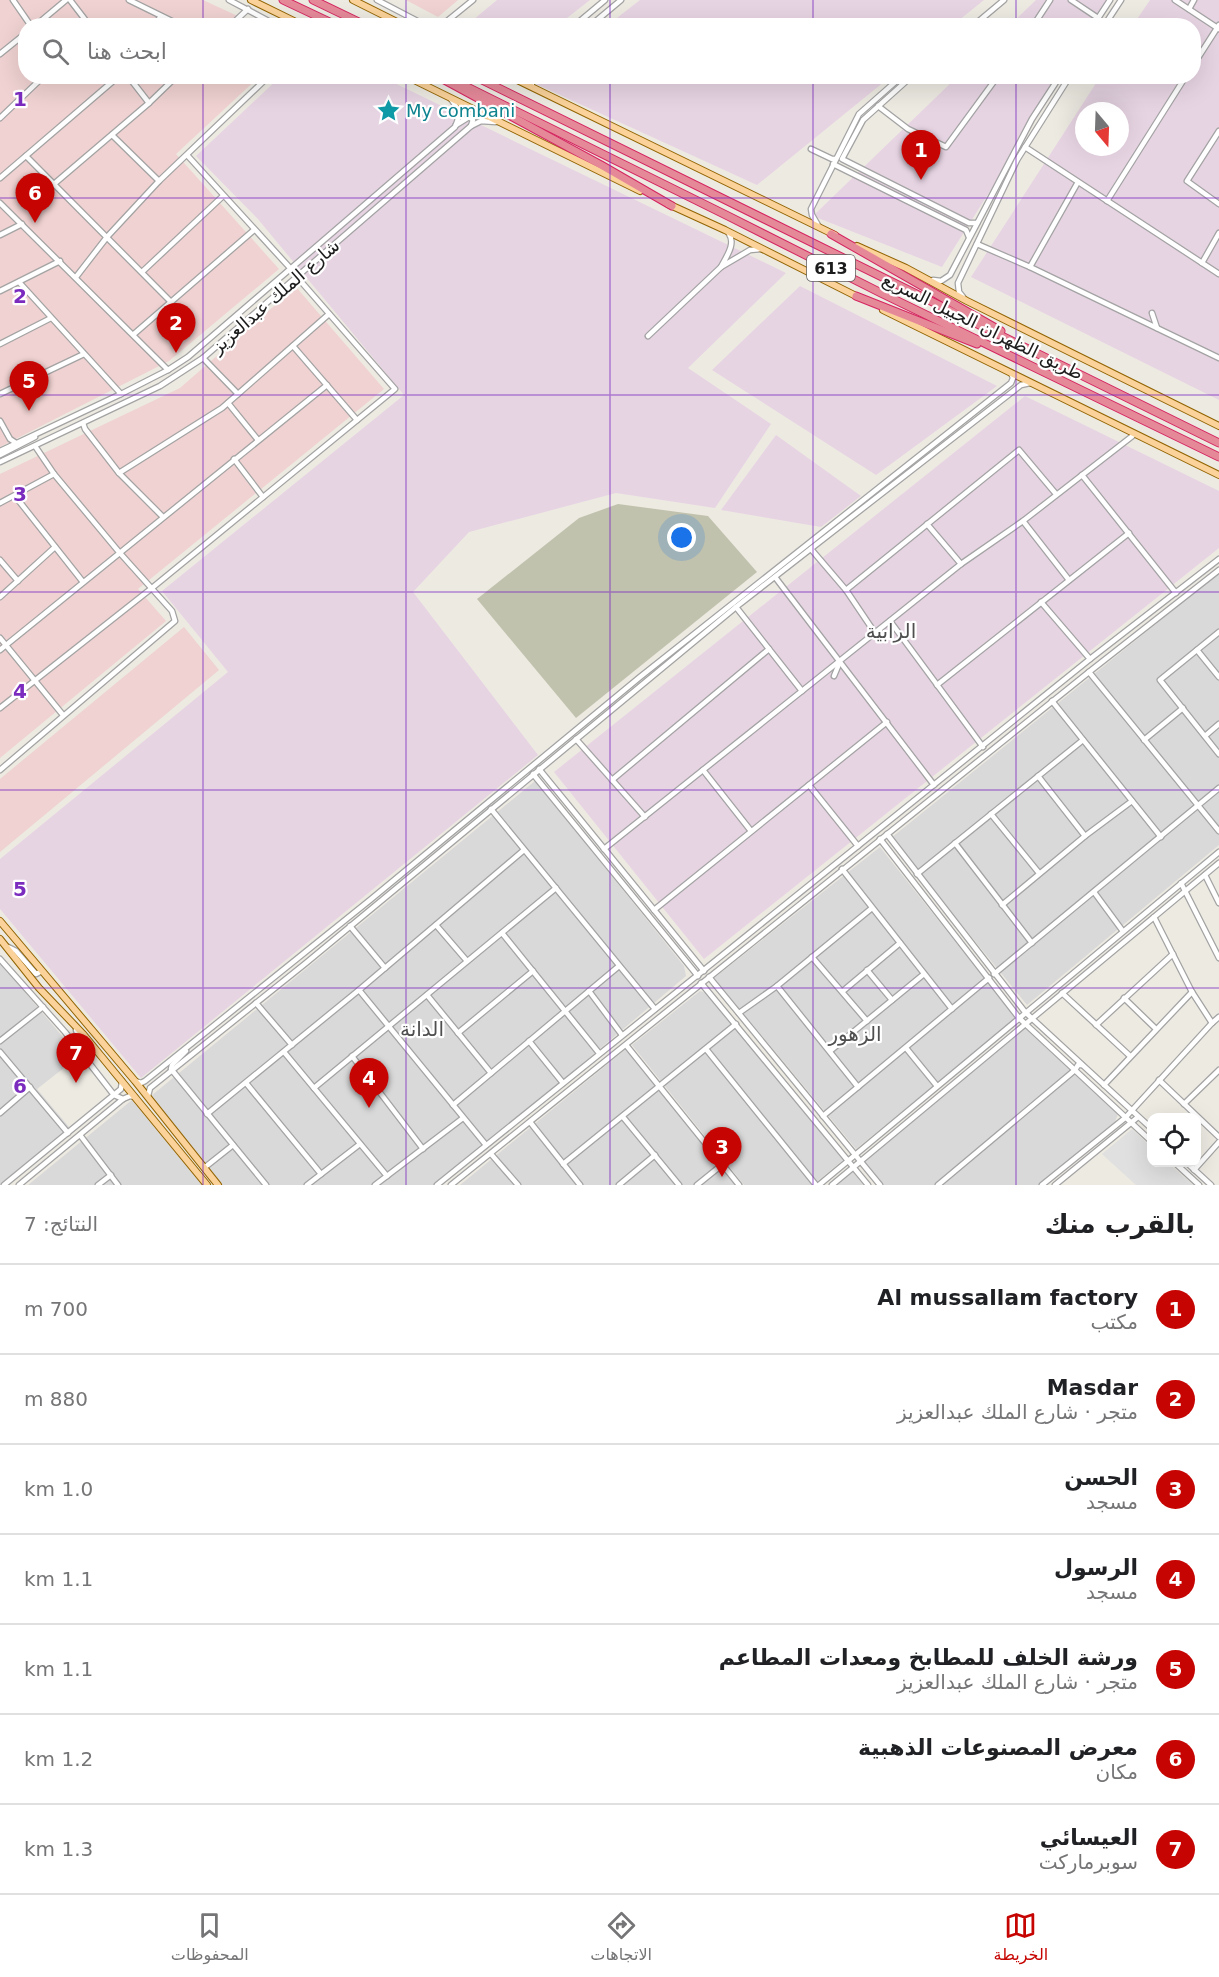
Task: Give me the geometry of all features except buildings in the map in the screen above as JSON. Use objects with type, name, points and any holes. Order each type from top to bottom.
[{"type":"highway","points":[[283,0],[321,18]]},
{"type":"highway","points":[[313,0],[350,18]]},
{"type":"highway","points":[[452,84],[602,165],[672,206]]},
{"type":"highway","name":"طريق الظهران الجبيل السريع","points":[[461,84],[1219,458]]},
{"type":"highway","name":"طريق الظهران الجبيل السريع","points":[[490,84],[1219,442]]},
{"type":"highway","points":[[831,234],[1074,371]]},
{"type":"highway","points":[[856,296],[1033,366]]},
{"type":"main road","points":[[251,0],[288,18]]},
{"type":"main road","points":[[353,0],[389,18]]},
{"type":"main road","name":"613","points":[[423,84],[764,249],[1219,475]]},
{"type":"main road","points":[[524,84],[924,278],[1219,426]]},
{"type":"main road","points":[[0,921],[135,1081],[218,1185]]},
{"type":"main road","points":[[2,943],[138,1099],[207,1185]]},
{"type":"street","points":[[13,0],[27,18]]},
{"type":"street","points":[[44,18],[68,0],[83,18]]},
{"type":"street","points":[[129,0],[165,18]]},
{"type":"street","points":[[229,0],[264,18]]},
{"type":"street","points":[[377,0],[411,18]]},
{"type":"street","points":[[451,18],[473,0]]},
{"type":"street","points":[[584,18],[605,0]]},
{"type":"street","points":[[600,18],[621,0]]},
{"type":"street","points":[[983,18],[1004,0]]},
{"type":"street","points":[[1038,18],[1050,0]]},
{"type":"street","points":[[1071,0],[1098,18],[1110,0]]},
{"type":"street","points":[[1109,18],[1121,0]]},
{"type":"street","points":[[1175,0],[1218,27],[1201,53]]},
{"type":"street","points":[[1189,9],[1194,0]]},
{"type":"street","points":[[238,18],[248,9]]},
{"type":"street","points":[[0,54],[18,39]]},
{"type":"street","points":[[0,118],[36,84]]},
{"type":"street","points":[[0,178],[110,84]]},
{"type":"street","points":[[135,84],[149,103]]},
{"type":"street","points":[[54,184],[169,84]]},
{"type":"street","points":[[76,277],[106,237],[159,181],[261,84]]},
{"type":"street","points":[[531,84],[536,90]]},
{"type":"street","points":[[819,227],[811,209],[859,114],[893,84]]},
{"type":"street","points":[[837,160],[863,120],[903,84]]},
{"type":"street","points":[[871,103],[908,129],[946,147],[992,84]]},
{"type":"street","points":[[924,278],[936,281],[946,279],[950,275],[1032,119],[1055,84]]},
{"type":"street","points":[[967,301],[959,292],[958,283],[1017,160],[1065,84]]},
{"type":"street","points":[[1107,201],[1181,84]]},
{"type":"street","points":[[450,97],[459,112],[459,120],[455,126]]},
{"type":"street","points":[[455,126],[469,117],[473,120],[471,126]]},
{"type":"street","points":[[471,126],[481,121],[498,122]]},
{"type":"street","name":"شارع الملك عبدالعزيز","points":[[0,453],[168,370],[202,346],[455,126]]},
{"type":"street","name":"شارع الملك عبدالعزيز","points":[[0,462],[160,386],[202,358],[471,126]]},
{"type":"street","points":[[1219,131],[1187,181],[1219,204]]},
{"type":"street","points":[[112,135],[159,181]]},
{"type":"street","points":[[1025,147],[1219,274]]},
{"type":"street","points":[[811,149],[969,223],[977,223]]},
{"type":"street","points":[[187,155],[291,269]]},
{"type":"street","points":[[26,156],[171,302]]},
{"type":"street","points":[[837,160],[966,230],[969,237]]},
{"type":"street","points":[[1030,267],[1078,182]]},
{"type":"street","points":[[142,272],[223,196]]},
{"type":"street","points":[[0,202],[168,370]]},
{"type":"street","points":[[926,210],[938,207]]},
{"type":"street","points":[[0,235],[22,224]]},
{"type":"street","points":[[134,334],[254,230]]},
{"type":"street","points":[[721,267],[732,244],[732,237],[725,230]]},
{"type":"street","points":[[1202,263],[1219,233]]},
{"type":"street","points":[[977,244],[1219,358]]},
{"type":"street","points":[[648,336],[721,267],[750,250],[764,249]]},
{"type":"street","points":[[0,291],[60,261]]},
{"type":"street","points":[[0,708],[152,588],[395,388],[297,277]]},
{"type":"street","points":[[19,282],[121,394]]},
{"type":"street","points":[[1152,313],[1157,328]]},
{"type":"street","points":[[119,473],[228,403],[329,315]]},
{"type":"street","points":[[0,344],[51,318]]},
{"type":"street","points":[[292,346],[357,420]]},
{"type":"street","points":[[0,394],[84,354]]},
{"type":"street","points":[[202,358],[238,394]]},
{"type":"street","points":[[135,1081],[141,1083],[145,1081],[370,900],[676,648],[1011,383],[1013,378],[1010,371]]},
{"type":"street","points":[[149,1098],[148,1090],[736,607],[1021,385],[1034,383]]},
{"type":"street","points":[[0,650],[327,385]]},
{"type":"street","points":[[228,403],[258,440]]},
{"type":"street","points":[[0,421],[10,439],[19,442]]},
{"type":"street","points":[[83,423],[85,429],[119,473],[163,517]]},
{"type":"street","points":[[0,453],[30,441],[42,432]]},
{"type":"street","points":[[604,849],[961,564],[1023,521],[1135,434]]},
{"type":"street","points":[[0,770],[173,624],[174,617],[172,611],[54,474],[35,446]]},
{"type":"street","points":[[846,590],[1019,450],[1056,494]]},
{"type":"street","points":[[234,459],[263,497]]},
{"type":"street","points":[[0,503],[54,474]]},
{"type":"street","points":[[1082,475],[1176,593]]},
{"type":"street","points":[[15,496],[82,582]]},
{"type":"street","points":[[1023,521],[1069,580]]},
{"type":"street","points":[[927,524],[961,564]]},
{"type":"street","points":[[937,685],[1129,533]]},
{"type":"street","points":[[0,597],[55,547]]},
{"type":"street","points":[[811,549],[846,590],[875,633]]},
{"type":"street","points":[[437,1185],[1090,659],[1219,559]]},
{"type":"street","points":[[0,560],[18,581]]},
{"type":"street","points":[[451,1185],[842,869],[1219,570]]},
{"type":"street","points":[[775,577],[934,785]]},
{"type":"street","points":[[1041,602],[1090,659]]},
{"type":"street","points":[[736,607],[802,691]]},
{"type":"street","points":[[890,621],[983,747]]},
{"type":"street","points":[[1219,632],[1160,680],[1219,754]]},
{"type":"street","points":[[0,638],[63,715]]},
{"type":"street","points":[[612,780],[769,649]]},
{"type":"street","points":[[1197,650],[1219,676]]},
{"type":"street","points":[[834,676],[840,661]]},
{"type":"street","points":[[1089,672],[1219,831]]},
{"type":"street","points":[[1052,701],[1161,837]]},
{"type":"street","points":[[1144,740],[1183,708]]},
{"type":"street","points":[[654,910],[887,722]]},
{"type":"street","points":[[1205,735],[1219,724]]},
{"type":"street","points":[[576,739],[645,817]]},
{"type":"street","points":[[917,874],[1083,740]]},
{"type":"street","points":[[529,768],[536,772],[604,849],[704,971]]},
{"type":"street","points":[[704,770],[751,831]]},
{"type":"street","points":[[536,772],[698,976]]},
{"type":"street","points":[[1038,776],[1085,836]]},
{"type":"street","points":[[809,785],[858,846]]},
{"type":"street","points":[[823,1116],[1219,789]]},
{"type":"street","points":[[1002,905],[1085,836],[1132,801]]},
{"type":"street","points":[[491,809],[655,1009]]},
{"type":"street","points":[[991,814],[1039,873]]},
{"type":"street","points":[[887,834],[992,976],[1019,1018],[1147,1138]]},
{"type":"street","points":[[880,839],[992,976],[1026,1012],[1147,1125]]},
{"type":"street","points":[[955,843],[1032,943]]},
{"type":"street","points":[[207,1114],[359,990],[524,850]]},
{"type":"street","points":[[706,1048],[819,1185],[1122,930],[1219,852]]},
{"type":"street","points":[[832,1185],[1219,863]]},
{"type":"street","points":[[842,869],[952,1009]]},
{"type":"street","points":[[1205,875],[1219,903]]},
{"type":"street","points":[[1181,883],[1219,958]]},
{"type":"street","points":[[314,1088],[556,888]]},
{"type":"street","points":[[1094,892],[1122,930]]},
{"type":"street","points":[[739,1013],[777,986],[872,908]]},
{"type":"street","points":[[1154,917],[1192,992],[1212,1023]]},
{"type":"street","points":[[436,925],[467,961]]},
{"type":"street","points":[[350,926],[385,968]]},
{"type":"street","points":[[502,933],[599,1053],[600,1061],[605,1061]]},
{"type":"street","points":[[2,943],[16,951],[36,974],[42,971]]},
{"type":"street","points":[[843,991],[900,943]]},
{"type":"street","points":[[1096,1024],[1173,954]]},
{"type":"street","points":[[812,957],[867,1021]]},
{"type":"street","points":[[0,959],[43,1006],[114,1095],[123,1099]]},
{"type":"street","points":[[453,1105],[619,966]]},
{"type":"street","points":[[867,970],[892,1000]]},
{"type":"street","points":[[458,1033],[532,971]]},
{"type":"street","points":[[830,1051],[924,974]]},
{"type":"street","points":[[709,977],[880,1185]]},
{"type":"street","points":[[701,983],[868,1185]]},
{"type":"street","points":[[777,986],[858,1087]]},
{"type":"street","points":[[359,990],[486,1145]]},
{"type":"street","points":[[589,991],[622,1035]]},
{"type":"street","points":[[1104,1085],[1192,992]]},
{"type":"street","points":[[1062,993],[1130,1056]]},
{"type":"street","points":[[427,994],[491,1073]]},
{"type":"street","points":[[1124,998],[1156,1029]]},
{"type":"street","points":[[256,1003],[292,1045]]},
{"type":"street","points":[[0,1041],[43,1006]]},
{"type":"street","points":[[1042,1185],[1125,1118],[1219,1017]]},
{"type":"street","points":[[74,1024],[90,1065]]},
{"type":"street","points":[[563,1164],[736,1024]]},
{"type":"street","points":[[529,1041],[562,1083]]},
{"type":"street","points":[[192,1043],[171,1066],[172,1070],[266,1185]]},
{"type":"street","points":[[626,1045],[739,1185]]},
{"type":"street","points":[[906,1048],[937,1086]]},
{"type":"street","points":[[0,1052],[68,1133]]},
{"type":"street","points":[[284,1052],[387,1176]]},
{"type":"street","points":[[352,1056],[423,1149]]},
{"type":"street","points":[[586,1064],[590,1067],[589,1074]]},
{"type":"street","points":[[938,1185],[1075,1070],[1078,1065],[1083,1065]]},
{"type":"street","points":[[1184,1104],[1219,1070]]},
{"type":"street","points":[[4,1185],[114,1095],[122,1087],[121,1079]]},
{"type":"street","points":[[1159,1080],[1219,1137]]},
{"type":"street","points":[[246,1083],[321,1174]]},
{"type":"street","points":[[0,1113],[30,1087]]},
{"type":"street","points":[[19,1185],[123,1099],[130,1096],[138,1099]]},
{"type":"street","points":[[623,1117],[678,1185]]},
{"type":"street","points":[[1055,1185],[1138,1117]]},
{"type":"street","points":[[375,1185],[463,1118]]},
{"type":"street","points":[[530,1122],[580,1185]]},
{"type":"street","points":[[80,1135],[118,1185]]},
{"type":"street","points":[[1194,1170],[1219,1143]]},
{"type":"street","points":[[307,1185],[360,1144]]},
{"type":"street","points":[[204,1168],[233,1145]]},
{"type":"street","points":[[1105,1145],[1111,1151]]},
{"type":"street","points":[[491,1154],[516,1183],[508,1185]]},
{"type":"street","points":[[619,1185],[655,1155]]},
{"type":"street","points":[[697,1185],[723,1164]]},
{"type":"street","points":[[1179,1167],[1199,1185]]},
{"type":"street","points":[[1191,1167],[1211,1185]]},
{"type":"street","points":[[98,1185],[111,1176]]},
{"type":"shaded area","points":[[0,0],[203,0],[242,18],[18,18],[18,84],[251,84],[176,154],[279,269],[169,361],[0,447]]},
{"type":"shaded area","points":[[406,0],[458,0],[438,17]]},
{"type":"shaded area","points":[[497,0],[590,0],[567,18],[475,18]]},
{"type":"shaded area","points":[[640,0],[984,0],[962,18],[617,18]]},
{"type":"shaded area","points":[[1036,0],[1109,0],[1098,18],[1017,18]]},
{"type":"shaded area","points":[[1150,0],[1219,0],[1219,400],[971,277],[1075,116],[1075,156],[1129,156],[1129,102],[1084,102],[1095,84],[1201,84],[1201,18],[1138,18]]},
{"type":"shaded area","points":[[273,84],[396,84],[786,273],[688,368],[771,424],[715,508],[616,493],[469,532],[413,592],[538,755],[141,1078],[0,909],[0,859],[228,672],[162,591],[404,395],[257,218],[196,156]]},
{"type":"shaded area","points":[[536,84],[881,84],[757,185]]},
{"type":"shaded area","points":[[950,84],[1058,84],[942,267],[813,216]]},
{"type":"shaded area","points":[[800,286],[997,386],[876,475],[712,370]]},
{"type":"shaded area","points":[[296,287],[384,389],[138,589],[166,621],[0,758],[0,474],[180,388]]},
{"type":"shaded area","points":[[1025,396],[1219,491],[1219,548],[704,959],[554,772]]},
{"type":"shaded area","points":[[776,435],[861,496],[821,527],[721,510]]},
{"type":"shaded area","points":[[618,504],[708,516],[757,572],[576,718],[477,599],[579,518]]},
{"type":"shaded area","points":[[1219,573],[1219,845],[1027,1005],[891,838]]},
{"type":"shaded area","points":[[184,627],[219,670],[0,852],[0,779]]},
{"type":"shaded area","points":[[535,781],[684,966],[686,976],[525,1112],[433,1185],[222,1185],[163,1114],[151,1096]]},
{"type":"shaded area","points":[[880,847],[1016,1018],[856,1149],[714,978]]},
{"type":"shaded area","points":[[0,963],[79,1056],[37,1089],[69,1127],[0,1184]]},
{"type":"shaded area","points":[[700,991],[708,994],[843,1160],[813,1185],[744,1185],[632,1045]]},
{"type":"shaded area","points":[[1026,1027],[1118,1114],[1115,1122],[1039,1185],[884,1185],[865,1162]]},
{"type":"shaded area","points":[[626,1049],[737,1185],[460,1185]]},
{"type":"shaded area","points":[[132,1100],[202,1185],[28,1185]]},
{"type":"shaded area","points":[[1132,1129],[1147,1143],[1147,1167],[1173,1167],[1193,1185],[1136,1185],[1102,1154]]},
{"type":"shaded area","points":[[852,1171],[863,1185],[835,1185]]},
{"type":"place","name":"My combani","points":[[388,110]]},
{"type":"place","name":"Al mussallam factory","points":[[921,180]]},
{"type":"place","name":"معرض المصنوعات الذهبية","points":[[35,223]]},
{"type":"place","name":"Masdar","points":[[176,353]]},
{"type":"place","name":"ورشة الخلف للمطابخ ومعدات المطاعم","points":[[29,411]]},
{"type":"place","name":"العيسائي","points":[[76,1083]]},
{"type":"place","name":"الرسول","points":[[369,1108]]},
{"type":"place","name":"الحسن","points":[[722,1177]]},
{"type":"district","name":"الرابية","points":[[891,631]]},
{"type":"district","name":"الدانة","points":[[422,1029]]},
{"type":"district","name":"الزهور","points":[[855,1034]]}]
